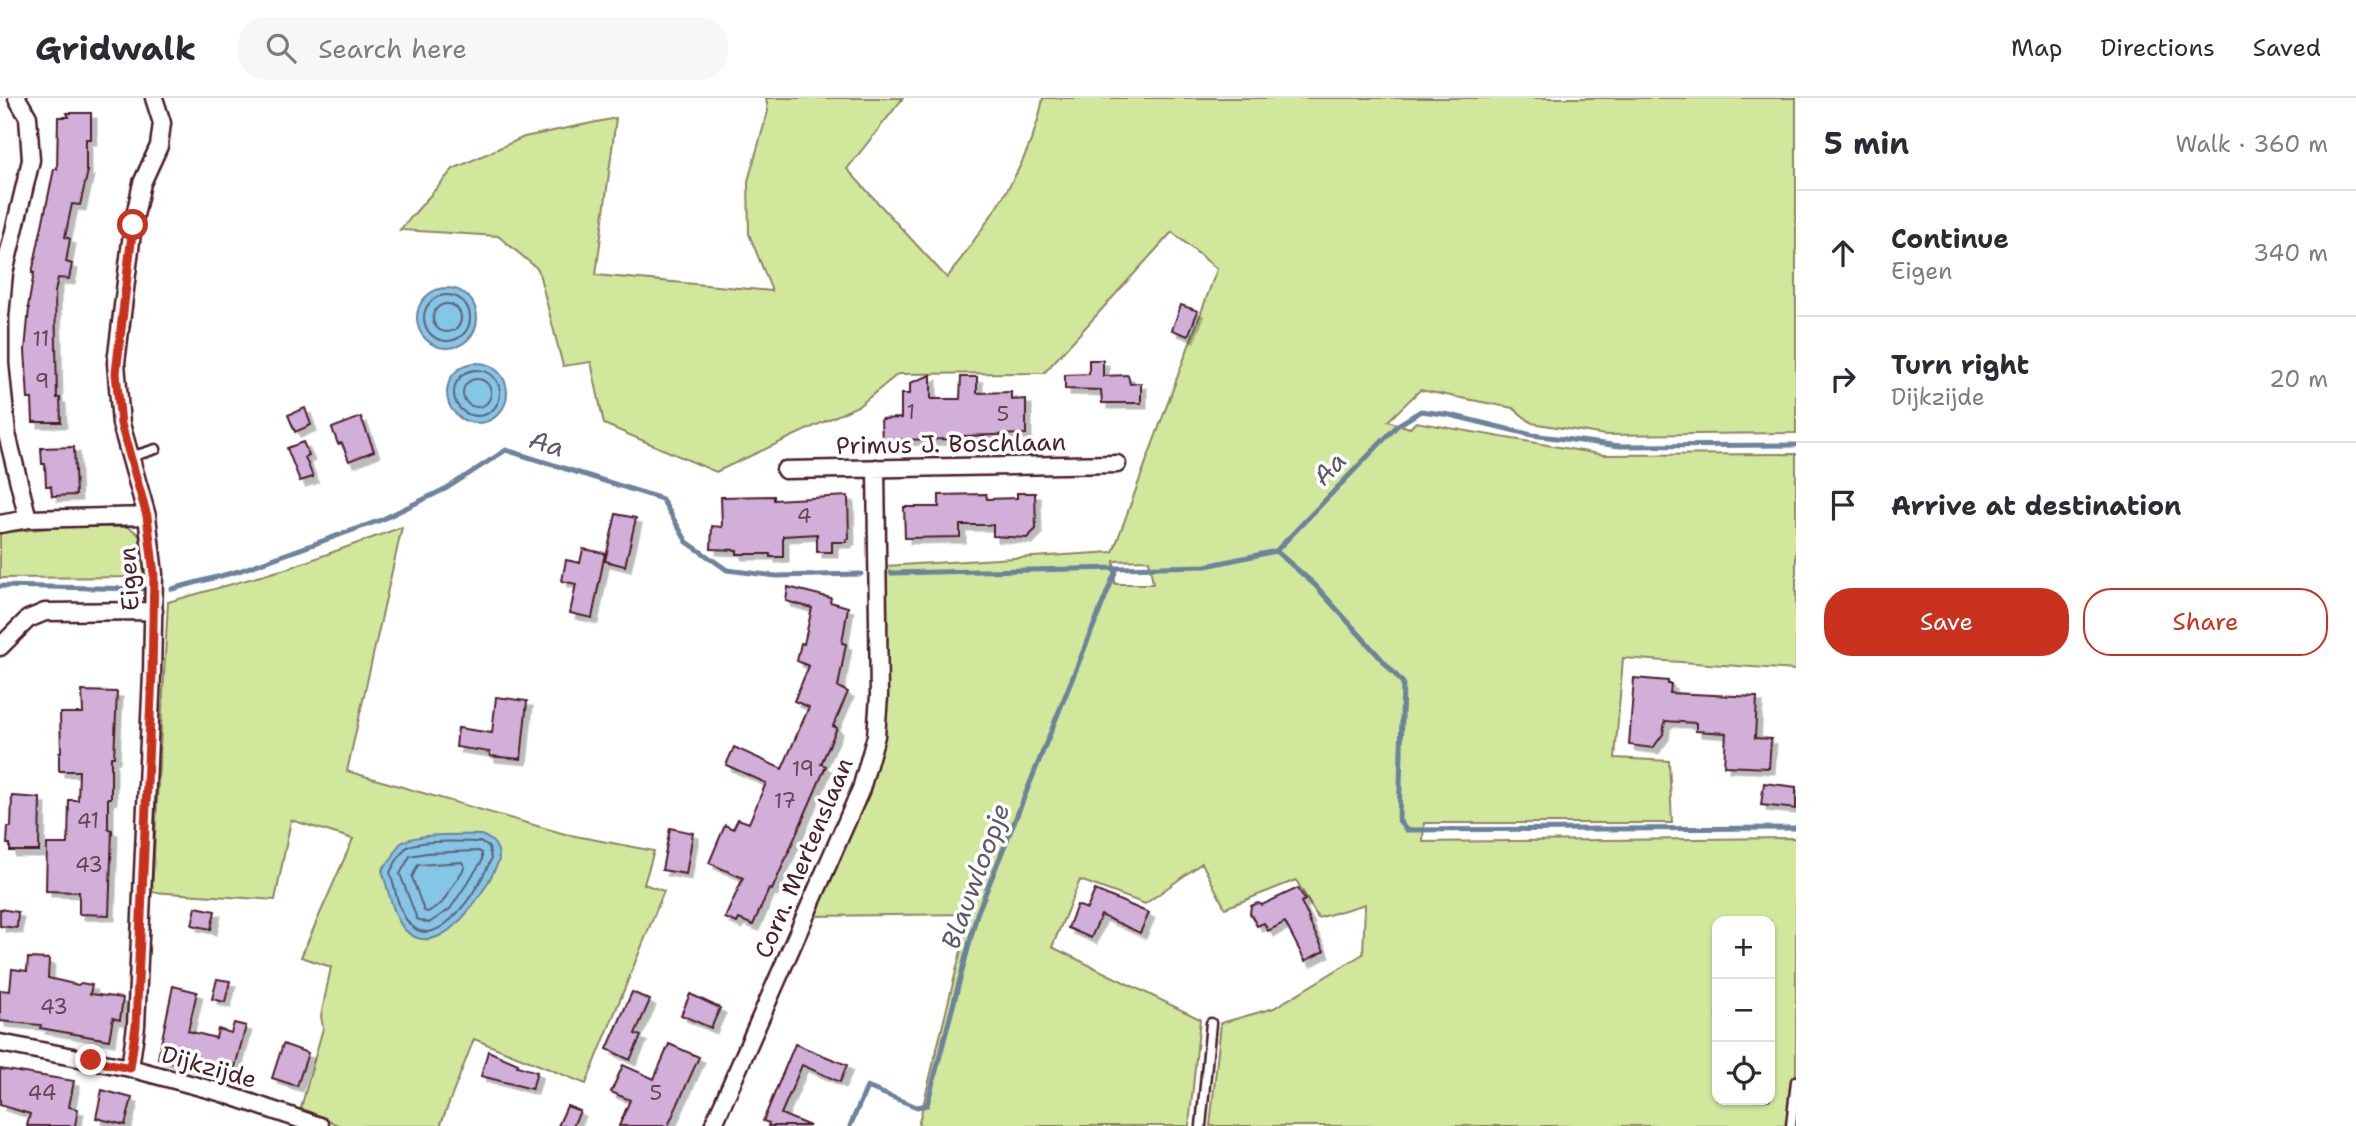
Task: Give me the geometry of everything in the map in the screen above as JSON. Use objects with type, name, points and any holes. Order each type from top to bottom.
[{"type":"street","points":[[17,98],[28,117],[30,160],[4,273],[0,363],[7,434],[28,519]]},
{"type":"street","name":"Eigen","points":[[130,1068],[136,1026],[154,574],[147,516],[121,424],[116,363],[133,225],[142,183],[159,146],[162,123],[154,98]]},
{"type":"street","name":"Primus J. Boschlaan","points":[[785,470],[1117,464]]},
{"type":"street","name":"Corn. Mertenslaan","points":[[713,1126],[861,789],[876,736],[876,468]]},
{"type":"street","points":[[0,524],[28,519],[147,516]]},
{"type":"street","points":[[0,647],[28,619],[45,612],[154,607]]},
{"type":"street","name":"Dijkzijde","points":[[0,1043],[130,1068],[219,1092],[320,1126]]},
{"type":"lane","points":[[130,457],[156,449]]},
{"type":"lane","points":[[1201,1126],[1211,1023]]},
{"type":"lane","points":[[1791,1126],[1796,1081]]},
{"type":"green space","points":[[766,98],[903,98],[847,169],[947,278],[1006,193],[1029,147],[1043,98],[1796,98],[1796,433],[1605,435],[1532,423],[1513,408],[1420,390],[1388,421],[1410,428],[1416,422],[1604,455],[1796,454],[1796,670],[1623,658],[1615,758],[1669,761],[1672,823],[1424,823],[1423,842],[1796,838],[1796,1126],[1210,1126],[1221,1023],[1274,1008],[1363,954],[1365,904],[1318,918],[1296,880],[1225,908],[1202,863],[1145,904],[1080,880],[1052,947],[1200,1019],[1189,1126],[918,1126],[970,914],[815,916],[868,793],[883,740],[885,566],[1113,552],[1217,269],[1172,232],[1044,373],[898,374],[860,405],[716,472],[604,424],[591,362],[563,366],[538,269],[498,236],[400,230],[453,169],[524,137],[616,118],[596,275],[772,291],[749,234],[748,181],[768,111]],"holes":[[[1149,560],[1153,584],[1115,584],[1114,561]]]},
{"type":"green space","points":[[59,527],[127,527],[134,531],[144,547],[143,577],[0,578],[0,533]]},
{"type":"green space","points":[[402,527],[347,771],[565,834],[654,851],[644,884],[664,891],[586,1084],[474,1039],[440,1126],[340,1126],[301,1108],[323,1028],[321,1016],[331,967],[301,957],[353,839],[291,820],[275,900],[152,892],[168,602],[289,568]]},
{"type":"water","points":[[441,288],[453,288],[472,301],[477,318],[475,330],[464,343],[453,348],[441,348],[422,335],[417,324],[417,312],[430,293]]},
{"type":"water","points":[[471,363],[483,363],[502,376],[507,393],[505,405],[494,418],[483,423],[471,423],[452,410],[447,399],[447,387],[460,368]]},
{"type":"water","points":[[481,835],[495,844],[499,860],[474,904],[448,931],[433,938],[419,938],[405,930],[394,910],[382,870],[400,844],[427,836]]},
{"type":"building","points":[[67,113],[91,113],[91,139],[86,139],[88,171],[80,205],[72,204],[65,237],[70,239],[66,262],[72,264],[69,279],[58,278],[55,292],[57,398],[60,398],[61,422],[33,422],[32,399],[28,399],[25,350],[28,307],[32,273],[54,169],[57,169],[58,117],[69,117]]},
{"type":"building","points":[[1181,305],[1198,311],[1188,336],[1172,330]]},
{"type":"building","points":[[1089,360],[1103,360],[1103,376],[1128,375],[1130,384],[1141,383],[1141,403],[1102,403],[1101,390],[1065,389],[1065,375],[1089,374]]},
{"type":"building","points":[[931,375],[931,399],[960,399],[961,377],[977,377],[977,393],[1011,392],[1011,400],[1026,399],[1026,434],[963,436],[963,439],[882,440],[881,419],[901,418],[901,394],[910,394],[910,383]]},
{"type":"building","points":[[305,408],[311,425],[295,432],[288,415]]},
{"type":"building","points":[[361,417],[374,451],[349,461],[332,428]]},
{"type":"building","points":[[303,442],[309,455],[305,457],[313,477],[300,481],[287,448]]},
{"type":"building","points":[[74,447],[76,495],[52,496],[51,486],[46,486],[41,448]]},
{"type":"building","points":[[1017,493],[1035,493],[1036,529],[1027,538],[993,536],[993,525],[960,525],[960,537],[905,538],[904,507],[939,507],[939,495],[986,494],[987,499],[1017,498]]},
{"type":"building","points":[[774,496],[774,500],[848,496],[849,539],[846,539],[846,542],[832,542],[832,552],[817,552],[817,534],[783,536],[783,557],[711,549],[712,526],[722,527],[721,497]]},
{"type":"building","points":[[616,514],[636,518],[625,566],[605,561]]},
{"type":"building","points":[[583,549],[605,553],[592,618],[570,613],[576,584],[562,581],[566,560],[580,563]]},
{"type":"building","points":[[788,587],[831,598],[830,602],[848,607],[842,643],[846,644],[838,687],[848,692],[833,726],[837,728],[821,764],[826,766],[772,890],[769,889],[753,925],[739,919],[737,923],[725,918],[743,878],[709,863],[725,825],[733,829],[738,819],[749,823],[766,783],[726,765],[734,747],[782,769],[809,707],[794,701],[809,666],[797,661],[801,643],[804,644],[812,608],[786,601]]},
{"type":"building","points":[[1634,678],[1668,681],[1668,684],[1671,684],[1670,693],[1757,697],[1755,738],[1771,739],[1769,768],[1724,766],[1726,733],[1696,731],[1696,723],[1665,721],[1663,734],[1653,748],[1629,745]]},
{"type":"building","points":[[82,691],[117,692],[114,757],[111,757],[111,798],[108,798],[108,829],[112,830],[109,915],[79,914],[79,892],[46,891],[47,844],[68,844],[69,800],[78,800],[79,771],[59,771],[60,713],[83,713]]},
{"type":"building","points":[[496,697],[527,701],[521,759],[490,756],[490,752],[456,747],[458,728],[492,733]]},
{"type":"building","points":[[1764,783],[1796,787],[1796,809],[1761,805]]},
{"type":"building","points":[[12,796],[40,798],[39,851],[10,851],[10,844],[7,844],[8,827],[11,827]]},
{"type":"building","points":[[670,828],[693,833],[686,874],[662,870]]},
{"type":"building","points":[[1298,888],[1305,900],[1301,902],[1308,919],[1324,951],[1305,961],[1285,922],[1268,931],[1264,923],[1257,926],[1250,913],[1251,906],[1258,903],[1262,905]]},
{"type":"building","points":[[1095,890],[1149,913],[1140,933],[1101,915],[1091,938],[1068,928],[1077,905],[1087,909]]},
{"type":"building","points":[[196,907],[215,911],[211,929],[192,925]]},
{"type":"building","points":[[0,909],[18,912],[17,928],[0,926]]},
{"type":"building","points":[[28,958],[49,959],[48,978],[78,985],[92,985],[90,994],[123,998],[120,1020],[113,1018],[109,1040],[40,1028],[41,1025],[0,1021],[0,990],[10,991],[12,969],[27,971]]},
{"type":"building","points":[[217,979],[230,981],[225,1002],[212,999]]},
{"type":"building","points":[[173,986],[197,992],[188,1031],[216,1038],[218,1029],[231,1033],[234,1023],[246,1026],[232,1078],[158,1058]]},
{"type":"building","points":[[632,992],[650,1000],[635,1034],[641,1036],[630,1060],[607,1049]]},
{"type":"building","points":[[690,994],[720,1008],[711,1028],[681,1015]]},
{"type":"building","points":[[283,1044],[308,1053],[297,1086],[272,1078]]},
{"type":"building","points":[[669,1044],[699,1057],[668,1126],[619,1126],[630,1100],[611,1092],[623,1065],[654,1079]]},
{"type":"building","points":[[795,1044],[847,1065],[840,1082],[802,1065],[781,1114],[810,1126],[768,1126],[769,1123],[763,1121]]},
{"type":"building","points":[[488,1051],[518,1064],[517,1066],[537,1072],[532,1089],[481,1076]]},
{"type":"building","points":[[0,1069],[74,1081],[69,1107],[78,1109],[75,1126],[27,1126],[30,1114],[0,1105]]},
{"type":"building","points":[[102,1090],[132,1098],[125,1125],[96,1118]]},
{"type":"building","points":[[567,1106],[580,1111],[573,1126],[558,1126]]},
{"type":"waterway","name":"Aa","points":[[891,573],[1206,566],[1276,551],[1398,425],[1421,411],[1450,415],[1532,435],[1620,446],[1796,445]]},
{"type":"waterway","name":"Aa","points":[[172,589],[239,571],[381,520],[447,488],[506,450],[662,499],[687,542],[727,570],[776,576],[861,574]]},
{"type":"waterway","points":[[1276,551],[1315,585],[1403,683],[1399,820],[1406,830],[1796,828]]},
{"type":"waterway","name":"Blauwloopje","points":[[850,1126],[867,1087],[917,1107],[927,1105],[977,914],[1117,568]]},
{"type":"waterway","name":"Aa","points":[[0,586],[144,589]]},
{"type":"route","points":[[91,1060],[130,1068],[136,1026],[154,574],[147,516],[121,424],[116,373],[133,225]]}]
